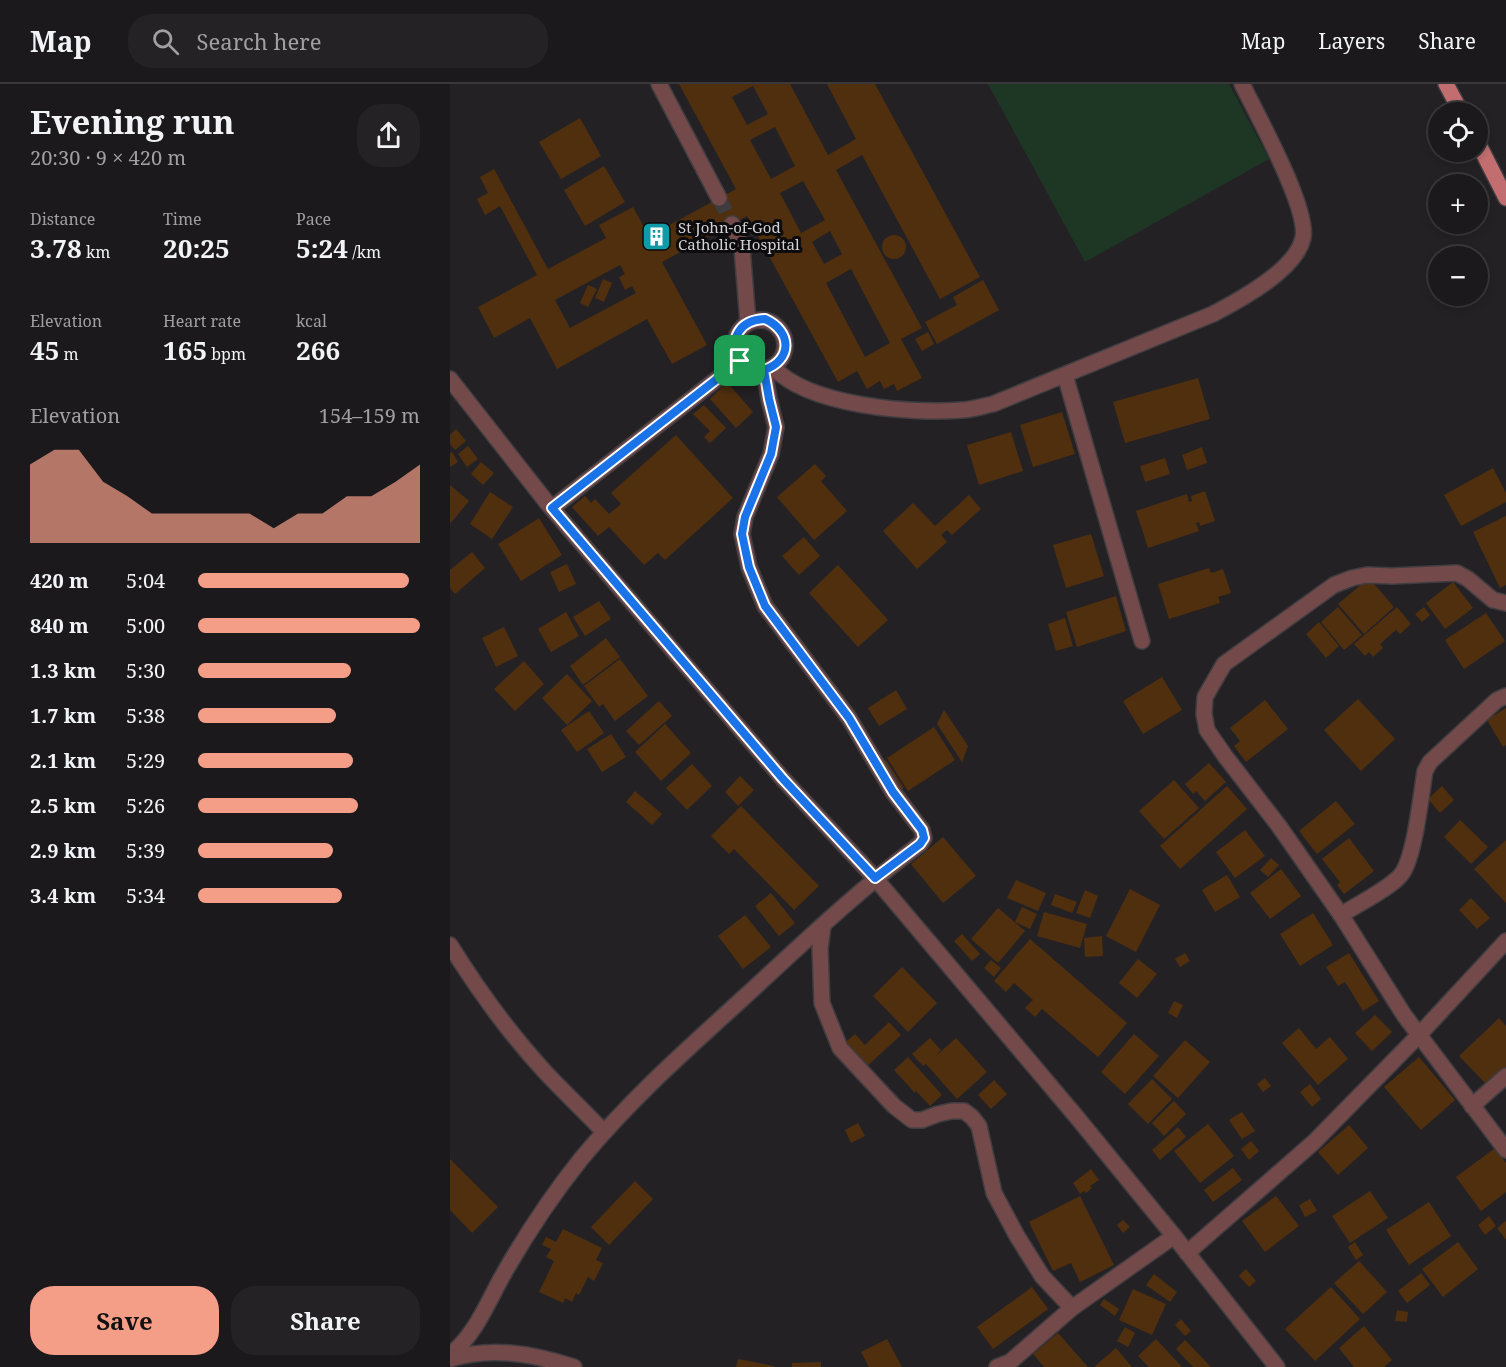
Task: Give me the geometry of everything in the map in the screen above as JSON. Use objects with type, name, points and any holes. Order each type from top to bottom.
[{"type":"main road","points":[[1446,84],[1456,102]]},
{"type":"main road","points":[[1488,162],[1506,198]]},
{"type":"street","points":[[659,84],[719,198]]},
{"type":"street","points":[[769,368],[780,361],[784,354],[784,336],[780,328],[765,319],[748,322],[736,336],[736,353],[747,367],[769,368],[809,391],[839,400],[870,406],[930,411],[964,410],[993,404],[1158,338],[1231,304],[1286,265],[1297,251],[1303,237],[1299,203],[1242,84]]},
{"type":"street","points":[[732,224],[742,248],[748,322]]},
{"type":"street","points":[[552,508],[740,361]]},
{"type":"street","points":[[450,1357],[481,1318],[542,1209],[604,1132],[682,1052],[875,878],[920,844],[924,838],[922,830],[893,792],[849,718],[765,606],[749,567],[742,534],[745,517],[771,454],[776,427],[769,399],[769,368]]},
{"type":"street","points":[[1065,375],[1142,640]]},
{"type":"street","points":[[450,379],[552,508],[783,779],[875,878],[1174,1236],[1277,1367]]},
{"type":"street","points":[[1506,603],[1493,600],[1468,579],[1457,573],[1367,575],[1352,578],[1334,585],[1224,664],[1204,697],[1207,730],[1279,826],[1341,915],[1419,1035],[1506,1150]]},
{"type":"street","points":[[1341,915],[1391,884],[1402,874],[1409,857],[1425,771],[1430,762],[1497,700],[1506,696]]},
{"type":"street","points":[[823,926],[820,948],[822,1003],[840,1048],[894,1106],[912,1120],[922,1120],[952,1111],[964,1111],[972,1117],[979,1126],[994,1193],[1042,1276],[1072,1308]]},
{"type":"street","points":[[1187,1253],[1314,1142],[1419,1035],[1506,941]]},
{"type":"street","points":[[450,945],[488,1002],[517,1039],[604,1132]]},
{"type":"street","points":[[1472,1106],[1506,1077]]},
{"type":"street","points":[[997,1367],[1010,1362],[1072,1308],[1174,1236]]},
{"type":"street","points":[[450,1357],[472,1360],[497,1351],[574,1367]]},
{"type":"green space","points":[[988,84],[1229,84],[1269,159],[1085,262]]},
{"type":"building","name":"St John-of-God Catholic Hospital","points":[[679,84],[790,84],[828,155],[856,139],[827,84],[875,84],[980,277],[940,299],[862,155],[836,170],[922,328],[901,339],[922,378],[897,391],[894,384],[884,389],[880,381],[867,389],[857,371],[838,382],[747,216],[662,262],[707,345],[672,364],[647,319],[557,369],[530,318],[494,338],[478,307],[537,275],[500,206],[485,215],[477,199],[488,193],[480,177],[494,169],[548,269],[606,238],[599,225],[633,207],[649,236],[736,189]],"holes":[[[753,86],[768,114],[747,125],[732,97]],[[775,127],[795,166],[771,179],[750,140]],[[803,181],[825,220],[801,233],[780,193]],[[830,231],[842,254],[824,264],[812,242]],[[620,265],[625,274],[619,277],[625,290],[632,286],[636,293],[570,328],[555,300]],[[851,269],[890,343],[865,357],[826,283]]]},
{"type":"building","points":[[580,118],[601,156],[561,179],[539,142]]},
{"type":"building","points":[[604,166],[625,202],[585,226],[564,190]]},
{"type":"building","points":[[894,235],[899,236],[905,242],[905,252],[899,258],[894,259],[889,258],[883,252],[882,247],[883,242],[889,236]]},
{"type":"building","points":[[603,279],[612,283],[604,302],[595,298]]},
{"type":"building","points":[[983,280],[999,310],[937,344],[925,322],[957,305],[953,297]]},
{"type":"building","points":[[588,285],[597,289],[588,307],[580,303]]},
{"type":"building","points":[[928,332],[934,344],[922,351],[915,339]]},
{"type":"building","points":[[1198,378],[1210,419],[1125,443],[1113,402]]},
{"type":"building","points":[[727,382],[753,412],[736,428],[710,399]]},
{"type":"building","points":[[704,405],[726,428],[710,443],[704,437],[710,431],[693,414]]},
{"type":"building","points":[[1062,412],[1075,454],[1033,467],[1020,425]]},
{"type":"building","points":[[456,429],[466,441],[455,450],[450,444],[450,435]]},
{"type":"building","points":[[1011,432],[1023,471],[979,485],[967,445]]},
{"type":"building","points":[[676,435],[733,498],[665,560],[658,553],[644,565],[609,527],[598,536],[572,507],[585,496],[591,503],[595,499],[609,514],[621,504],[611,493]]},
{"type":"building","points":[[468,446],[478,459],[467,467],[458,454]]},
{"type":"building","points":[[1202,447],[1207,463],[1187,470],[1182,455]]},
{"type":"building","points":[[452,452],[458,462],[450,467],[450,453]]},
{"type":"building","points":[[1165,458],[1170,474],[1145,482],[1140,466]]},
{"type":"building","points":[[481,462],[494,473],[483,485],[471,474]]},
{"type":"building","points":[[815,464],[826,476],[821,481],[847,511],[814,540],[777,497]]},
{"type":"building","points":[[1493,468],[1506,493],[1506,502],[1461,526],[1444,495]]},
{"type":"building","points":[[450,485],[469,501],[450,524]]},
{"type":"building","points":[[1205,491],[1215,521],[1200,526],[1199,522],[1196,523],[1199,531],[1148,548],[1136,511],[1187,494],[1189,502],[1192,501],[1191,496]]},
{"type":"building","points":[[490,492],[513,507],[492,539],[470,524]]},
{"type":"building","points":[[969,495],[981,509],[952,535],[947,530],[941,535],[947,542],[917,569],[883,531],[913,503],[935,526]]},
{"type":"building","points":[[1506,516],[1506,585],[1500,588],[1473,532]]},
{"type":"building","points":[[539,518],[562,555],[521,581],[498,544]]},
{"type":"building","points":[[1091,534],[1104,576],[1066,588],[1053,545]]},
{"type":"building","points":[[804,537],[820,556],[799,575],[782,556]]},
{"type":"building","points":[[472,552],[485,568],[455,594],[450,588],[450,570]]},
{"type":"building","points":[[567,564],[576,584],[559,592],[550,572]]},
{"type":"building","points":[[838,565],[888,620],[858,647],[809,593]]},
{"type":"building","points":[[1209,568],[1211,573],[1223,569],[1231,593],[1218,597],[1220,603],[1169,619],[1158,584]]},
{"type":"building","points":[[1369,578],[1394,607],[1364,634],[1338,604]]},
{"type":"building","points":[[1453,582],[1473,608],[1445,629],[1426,603]]},
{"type":"building","points":[[1116,596],[1126,631],[1077,647],[1066,612]]},
{"type":"building","points":[[599,601],[611,619],[585,636],[573,617]]},
{"type":"building","points":[[1338,607],[1362,635],[1344,650],[1321,622]]},
{"type":"building","points":[[1397,607],[1411,624],[1400,634],[1396,630],[1380,644],[1383,648],[1373,657],[1369,652],[1365,656],[1354,644]]},
{"type":"building","points":[[1424,607],[1430,615],[1422,622],[1415,614]]},
{"type":"building","points":[[566,612],[579,636],[551,652],[538,629]]},
{"type":"building","points":[[1486,613],[1505,641],[1464,669],[1445,640]]},
{"type":"building","points":[[1065,618],[1073,646],[1056,651],[1048,624]]},
{"type":"building","points":[[1319,622],[1339,646],[1326,658],[1306,634]]},
{"type":"building","points":[[504,627],[518,656],[496,667],[482,638]]},
{"type":"building","points":[[606,638],[620,657],[583,685],[570,666]]},
{"type":"building","points":[[620,659],[648,696],[615,721],[603,704],[599,707],[584,686]]},
{"type":"building","points":[[524,661],[544,684],[515,711],[494,689]]},
{"type":"building","points":[[567,674],[592,701],[567,725],[542,698]]},
{"type":"building","points":[[1162,677],[1182,710],[1143,734],[1123,701]]},
{"type":"building","points":[[896,690],[907,709],[879,726],[868,708]]},
{"type":"building","points":[[1358,699],[1395,739],[1361,771],[1324,730]]},
{"type":"building","points":[[1265,700],[1288,729],[1246,762],[1234,746],[1240,741],[1230,728]]},
{"type":"building","points":[[659,701],[672,716],[639,745],[626,731]]},
{"type":"building","points":[[1506,708],[1506,745],[1503,747],[1487,720]]},
{"type":"building","points":[[944,710],[968,746],[962,762],[937,724]]},
{"type":"building","points":[[589,711],[604,733],[577,752],[561,730]]},
{"type":"building","points":[[665,724],[691,753],[661,781],[635,752]]},
{"type":"building","points":[[934,727],[955,760],[908,791],[887,758]]},
{"type":"building","points":[[611,734],[626,757],[602,772],[587,749]]},
{"type":"building","points":[[886,760],[904,788],[897,792],[880,765]]},
{"type":"building","points":[[1209,763],[1226,782],[1205,801],[1196,791],[1193,794],[1185,784]]},
{"type":"building","points":[[692,764],[712,786],[687,810],[666,788]]},
{"type":"building","points":[[740,776],[754,790],[738,806],[725,792]]},
{"type":"building","points":[[1174,780],[1199,808],[1164,839],[1139,811]]},
{"type":"building","points":[[1227,786],[1247,809],[1180,869],[1160,846]]},
{"type":"building","points":[[1442,786],[1454,800],[1440,813],[1428,799]]},
{"type":"building","points":[[635,791],[662,814],[652,825],[626,802]]},
{"type":"building","points":[[1336,801],[1355,824],[1317,854],[1299,831]]},
{"type":"building","points":[[741,806],[819,886],[794,910],[734,849],[729,854],[711,836]]},
{"type":"building","points":[[1460,820],[1488,847],[1471,864],[1444,837]]},
{"type":"building","points":[[1245,830],[1265,856],[1235,878],[1216,852]]},
{"type":"building","points":[[943,837],[976,876],[943,903],[911,864]]},
{"type":"building","points":[[1349,838],[1374,871],[1344,894],[1337,885],[1340,882],[1322,859]]},
{"type":"building","points":[[1506,840],[1506,903],[1474,869]]},
{"type":"building","points":[[1271,858],[1279,865],[1268,877],[1260,870]]},
{"type":"building","points":[[1281,869],[1301,896],[1270,919],[1250,893]]},
{"type":"building","points":[[1227,875],[1240,897],[1215,912],[1202,890]]},
{"type":"building","points":[[1016,880],[1046,893],[1038,911],[1007,898]]},
{"type":"building","points":[[1130,889],[1160,905],[1136,952],[1106,936]]},
{"type":"building","points":[[1085,890],[1098,896],[1090,918],[1076,913]]},
{"type":"building","points":[[771,893],[795,923],[779,936],[755,906]]},
{"type":"building","points":[[1055,894],[1077,902],[1072,913],[1051,905]]},
{"type":"building","points":[[1471,898],[1490,918],[1477,929],[1459,910]]},
{"type":"building","points":[[1022,907],[1037,914],[1030,929],[1015,922]]},
{"type":"building","points":[[998,908],[1025,931],[998,963],[971,939]]},
{"type":"building","points":[[1044,912],[1087,924],[1080,948],[1037,936]]},
{"type":"building","points":[[1313,913],[1333,945],[1300,966],[1280,934]]},
{"type":"building","points":[[745,915],[771,947],[743,969],[718,936]]},
{"type":"building","points":[[962,934],[980,954],[972,961],[954,941]]},
{"type":"building","points":[[1102,936],[1103,956],[1085,957],[1084,938]]},
{"type":"building","points":[[1030,939],[1127,1023],[1098,1057],[1042,1009],[1035,1017],[1025,1008],[1033,1000],[1014,983],[1006,992],[994,981]]},
{"type":"building","points":[[1185,953],[1190,961],[1180,967],[1175,959]]},
{"type":"building","points":[[1349,953],[1379,1001],[1363,1011],[1345,982],[1338,986],[1326,967]]},
{"type":"building","points":[[1138,959],[1157,974],[1137,998],[1119,983]]},
{"type":"building","points":[[991,960],[1001,968],[994,977],[984,968]]},
{"type":"building","points":[[902,967],[937,1003],[908,1032],[873,996]]},
{"type":"building","points":[[1174,1001],[1183,1005],[1177,1018],[1168,1013]]},
{"type":"building","points":[[1375,1015],[1392,1032],[1372,1051],[1355,1033]]},
{"type":"building","points":[[1499,1018],[1506,1026],[1506,1067],[1487,1085],[1459,1056]]},
{"type":"building","points":[[889,1022],[901,1035],[864,1069],[842,1045],[855,1034],[865,1045]]},
{"type":"building","points":[[1299,1028],[1316,1049],[1330,1037],[1348,1059],[1318,1085],[1282,1043]]},
{"type":"building","points":[[1134,1034],[1159,1056],[1125,1094],[1101,1072]]},
{"type":"building","points":[[930,1038],[941,1050],[936,1056],[956,1038],[987,1072],[957,1099],[926,1064],[923,1066],[912,1054]]},
{"type":"building","points":[[1185,1040],[1210,1062],[1178,1098],[1153,1076]]},
{"type":"building","points":[[908,1057],[942,1095],[930,1106],[894,1070]]},
{"type":"building","points":[[1419,1057],[1455,1100],[1421,1130],[1384,1087]]},
{"type":"building","points":[[1265,1078],[1271,1086],[1263,1092],[1257,1084]]},
{"type":"building","points":[[1152,1079],[1172,1099],[1148,1124],[1128,1104]]},
{"type":"building","points":[[994,1080],[1007,1094],[991,1109],[978,1095]]},
{"type":"building","points":[[1310,1084],[1321,1099],[1312,1107],[1300,1092]]},
{"type":"building","points":[[1174,1101],[1186,1114],[1164,1136],[1152,1123]]},
{"type":"building","points":[[1242,1112],[1255,1131],[1242,1139],[1229,1120]]},
{"type":"building","points":[[858,1123],[865,1136],[851,1143],[845,1130]]},
{"type":"building","points":[[1208,1124],[1234,1156],[1200,1183],[1174,1151]]},
{"type":"building","points":[[1349,1125],[1368,1148],[1338,1175],[1318,1152]]},
{"type":"building","points":[[1178,1127],[1186,1137],[1160,1160],[1152,1150]]},
{"type":"building","points":[[1251,1141],[1259,1151],[1249,1160],[1241,1149]]},
{"type":"building","points":[[1495,1148],[1506,1163],[1506,1192],[1481,1211],[1456,1177]]},
{"type":"building","points":[[450,1159],[498,1207],[472,1233],[450,1210]]},
{"type":"building","points":[[1233,1168],[1242,1180],[1213,1202],[1204,1190]]},
{"type":"building","points":[[1091,1169],[1099,1180],[1090,1186],[1092,1188],[1086,1193],[1084,1191],[1080,1194],[1073,1183]]},
{"type":"building","points":[[635,1181],[653,1199],[609,1245],[591,1227]]},
{"type":"building","points":[[1370,1191],[1388,1218],[1350,1243],[1332,1216]]},
{"type":"building","points":[[1080,1196],[1114,1265],[1080,1282],[1071,1263],[1053,1271],[1029,1222]]},
{"type":"building","points":[[1276,1196],[1299,1226],[1265,1252],[1242,1221]]},
{"type":"building","points":[[1310,1199],[1317,1211],[1305,1217],[1299,1205]]},
{"type":"building","points":[[1429,1202],[1451,1236],[1409,1265],[1386,1230]]},
{"type":"building","points":[[1489,1216],[1496,1226],[1485,1235],[1478,1225]]},
{"type":"building","points":[[1123,1220],[1130,1227],[1123,1233],[1117,1225]]},
{"type":"building","points":[[1506,1221],[1506,1240],[1497,1228]]},
{"type":"building","points":[[563,1229],[602,1248],[596,1260],[603,1263],[594,1281],[588,1277],[579,1295],[576,1293],[572,1302],[565,1298],[563,1303],[539,1292],[554,1261],[546,1257],[551,1249],[542,1245],[546,1237],[556,1242]]},
{"type":"building","points":[[1355,1242],[1363,1255],[1356,1260],[1348,1247]]},
{"type":"building","points":[[1458,1242],[1478,1269],[1443,1297],[1422,1269]]},
{"type":"building","points":[[1359,1261],[1387,1292],[1363,1314],[1334,1283]]},
{"type":"building","points":[[1246,1269],[1256,1281],[1249,1287],[1239,1276]]},
{"type":"building","points":[[1421,1273],[1430,1285],[1407,1303],[1398,1291]]},
{"type":"building","points":[[1154,1274],[1177,1292],[1170,1302],[1146,1285]]},
{"type":"building","points":[[1032,1287],[1048,1309],[993,1349],[977,1327]]},
{"type":"building","points":[[1331,1287],[1360,1319],[1315,1361],[1285,1329]]},
{"type":"building","points":[[1133,1289],[1166,1304],[1152,1335],[1119,1320]]},
{"type":"building","points":[[1104,1299],[1119,1309],[1115,1316],[1100,1305]]},
{"type":"building","points":[[1397,1310],[1408,1312],[1407,1322],[1395,1321]]},
{"type":"building","points":[[1181,1319],[1191,1331],[1185,1336],[1175,1325]]},
{"type":"building","points":[[1364,1326],[1392,1360],[1384,1367],[1354,1367],[1339,1348]]},
{"type":"building","points":[[1125,1327],[1135,1333],[1128,1347],[1117,1341]]},
{"type":"building","points":[[1058,1333],[1088,1367],[1044,1367],[1033,1354]]},
{"type":"building","points":[[887,1339],[902,1367],[869,1367],[861,1352]]},
{"type":"building","points":[[1156,1339],[1182,1367],[1149,1367],[1138,1356]]},
{"type":"building","points":[[1185,1340],[1211,1367],[1193,1367],[1176,1349]]},
{"type":"building","points":[[1116,1348],[1132,1367],[1094,1367]]},
{"type":"building","points":[[738,1359],[774,1366],[774,1367],[736,1367]]},
{"type":"building","points":[[821,1362],[821,1367],[792,1367],[792,1363]]},
{"type":"tunnel","points":[[719,198],[732,224]]},
{"type":"place","name":"St John-of-God Catholic Hospital","points":[[657,237]]},
{"type":"route","points":[[765,319],[780,328],[786,345],[784,354],[773,367],[764,370],[776,427],[771,454],[745,517],[742,534],[749,567],[765,606],[849,718],[893,792],[922,830],[924,838],[920,844],[875,878],[783,779],[552,508],[740,361],[736,353],[736,336],[748,322],[765,319]]}]
